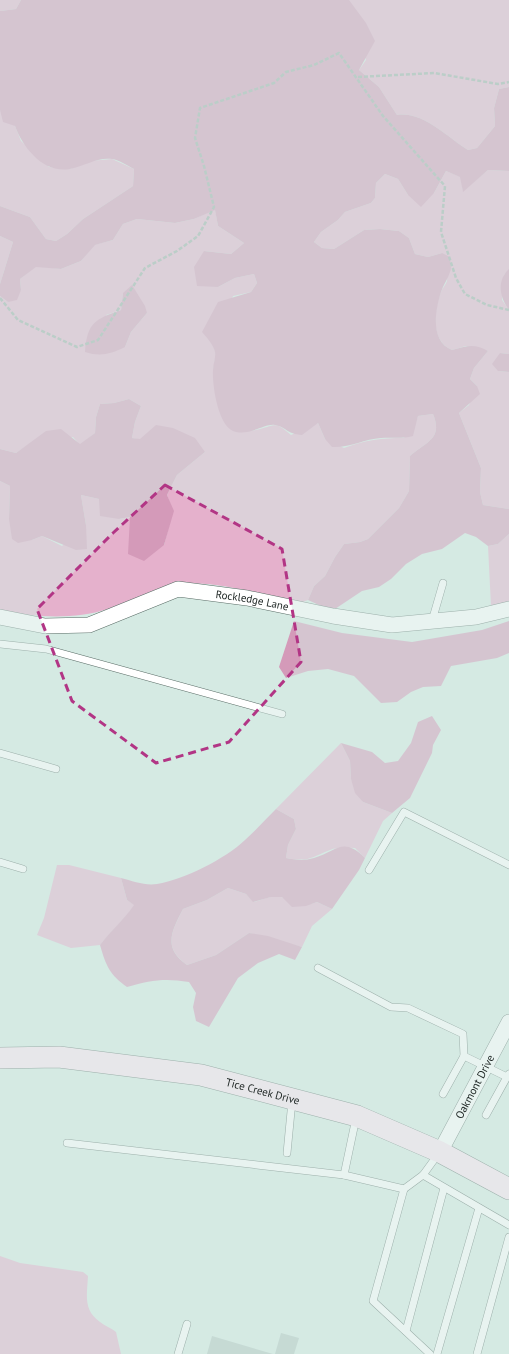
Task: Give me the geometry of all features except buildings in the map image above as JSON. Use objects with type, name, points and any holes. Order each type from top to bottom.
[{"type":"street","name":"Rockledge Lane","points":[[0,617],[45,626],[89,625],[178,589],[247,598],[333,616],[392,625],[476,617],[509,608]]},
{"type":"street","name":"Oakmont Drive","points":[[440,1152],[509,1022]]},
{"type":"street","name":"Tice Creek Drive","points":[[0,1058],[59,1057],[193,1074],[293,1099],[357,1116],[440,1152],[509,1189]]},
{"type":"lane","points":[[432,621],[444,583]]},
{"type":"lane","points":[[0,644],[46,649],[282,714]]},
{"type":"lane","points":[[0,752],[56,769]]},
{"type":"lane","points":[[369,870],[404,812],[509,865]]},
{"type":"lane","points":[[0,862],[23,869]]},
{"type":"lane","points":[[318,968],[391,1007],[408,1008],[463,1034],[464,1056],[443,1094]]},
{"type":"lane","points":[[464,1056],[508,1076],[486,1115]]},
{"type":"lane","points":[[287,1153],[293,1099]]},
{"type":"lane","points":[[344,1175],[357,1116]]},
{"type":"lane","points":[[67,1143],[344,1175],[404,1189]]},
{"type":"lane","points":[[430,1354],[373,1301],[404,1189],[423,1175],[440,1152]]},
{"type":"lane","points":[[423,1175],[509,1225]]},
{"type":"lane","points":[[406,1331],[444,1188]]},
{"type":"lane","points":[[437,1354],[479,1208]]},
{"type":"lane","points":[[478,1354],[509,1237]]},
{"type":"lane","points":[[178,1354],[187,1324]]},
{"type":"path","points":[[0,298],[18,320],[77,347],[98,340],[145,268],[177,251],[198,236],[214,207],[204,166],[195,138],[200,108],[274,83],[286,72],[314,65],[340,53],[358,77],[383,116],[445,186],[442,232],[456,278],[465,294],[487,305],[509,310]]},
{"type":"path","points":[[358,77],[434,73],[498,84],[509,82]]},
{"type":"highlighted area","points":[[165,485],[282,549],[301,662],[229,742],[156,763],[72,701],[37,609],[113,533]]},
{"type":"shaded area","points":[[0,0],[21,0],[16,9],[0,11]]},
{"type":"shaded area","points":[[21,0],[349,0],[366,23],[375,41],[359,70],[379,87],[397,115],[407,115],[425,121],[468,150],[477,148],[495,126],[494,108],[499,89],[509,87],[509,171],[488,170],[463,192],[460,177],[446,171],[434,193],[421,207],[408,195],[398,179],[385,174],[376,183],[375,198],[371,203],[345,212],[338,220],[321,232],[314,242],[322,248],[334,249],[364,230],[380,229],[399,231],[409,238],[415,254],[428,257],[442,253],[450,257],[451,270],[442,289],[437,308],[437,333],[445,346],[452,350],[466,346],[475,346],[488,351],[474,368],[470,379],[477,386],[480,394],[459,413],[481,468],[480,492],[483,505],[509,509],[509,534],[498,544],[488,546],[476,537],[465,533],[442,549],[422,554],[406,564],[391,579],[379,587],[362,591],[332,611],[308,600],[314,586],[325,576],[344,544],[360,542],[368,539],[399,508],[409,491],[410,456],[432,439],[435,434],[436,422],[433,414],[418,416],[413,436],[375,439],[339,447],[332,447],[325,439],[318,423],[302,435],[290,432],[275,425],[244,432],[233,431],[228,427],[223,421],[215,394],[213,368],[215,352],[202,332],[218,302],[251,292],[257,283],[254,274],[235,278],[218,287],[197,286],[194,267],[204,251],[231,254],[244,243],[218,226],[215,210],[194,219],[175,223],[137,219],[123,224],[113,240],[95,245],[81,261],[61,269],[36,267],[20,279],[21,290],[17,300],[8,302],[0,296],[0,284],[13,242],[0,236],[0,206],[30,217],[46,239],[56,241],[67,234],[83,219],[133,186],[134,169],[112,159],[96,160],[70,169],[60,169],[43,163],[29,151],[23,143],[15,126],[3,122],[0,110],[0,11],[16,9]]},
{"type":"shaded area","points":[[348,0],[509,0],[509,87],[499,89],[494,108],[495,126],[477,148],[468,150],[434,126],[416,117],[397,115],[379,87],[359,70],[366,60]]},
{"type":"shaded area","points":[[0,110],[15,126],[21,141],[49,167],[70,169],[90,161],[112,159],[134,169],[133,186],[83,219],[67,234],[56,241],[46,239],[30,217],[0,206]]},
{"type":"shaded area","points":[[488,170],[509,171],[509,270],[504,275],[502,300],[509,310],[509,354],[500,353],[498,371],[509,372],[509,509],[483,505],[480,492],[481,468],[459,413],[469,405],[477,386],[470,379],[474,368],[488,351],[466,346],[452,350],[445,346],[440,340],[437,332],[437,307],[447,281],[447,274],[442,253],[428,257],[415,254],[409,238],[399,231],[380,229],[364,230],[334,249],[322,248],[314,242],[321,232],[338,220],[345,212],[371,203],[375,198],[376,183],[385,174],[398,179],[408,195],[434,193],[446,171],[461,177],[463,191]]},
{"type":"shaded area","points":[[215,209],[218,226],[244,243],[231,254],[204,251],[218,287],[235,278],[254,274],[257,283],[251,292],[233,296],[213,345],[216,354],[213,370],[234,431],[253,431],[276,425],[291,435],[318,423],[325,439],[344,448],[374,440],[404,438],[416,422],[418,416],[433,414],[436,422],[435,434],[432,439],[410,456],[409,491],[399,508],[368,539],[360,542],[344,544],[325,576],[314,586],[308,600],[300,603],[243,590],[199,583],[168,588],[108,609],[81,615],[41,616],[0,611],[0,481],[10,486],[9,519],[32,540],[42,536],[62,546],[86,525],[81,495],[99,499],[119,519],[130,517],[164,545],[173,511],[167,495],[177,475],[205,452],[132,438],[135,422],[141,406],[129,399],[114,403],[100,404],[96,417],[95,433],[80,445],[73,437],[31,443],[16,453],[0,449],[0,296],[8,302],[21,290],[20,279],[36,266],[61,269],[81,261],[94,245],[113,240],[123,224],[137,219],[175,223],[194,219]],"holes":[[[123,293],[147,313],[131,332],[125,347],[106,315],[121,310]]]},
{"type":"shaded area","points":[[0,236],[13,242],[0,284]]},
{"type":"shaded area","points":[[509,269],[509,310],[503,300],[501,284],[502,279]]},
{"type":"shaded area","points":[[132,285],[145,306],[147,313],[131,332],[125,347],[105,354],[90,354],[85,352],[90,328],[105,316],[121,310],[123,293]]},
{"type":"shaded area","points":[[500,353],[509,354],[509,372],[498,371],[492,364]]},
{"type":"shaded area","points":[[129,399],[141,406],[135,422],[132,438],[140,439],[156,425],[173,428],[195,438],[205,452],[177,475],[167,495],[174,511],[164,545],[144,561],[128,554],[130,517],[119,519],[100,516],[99,499],[81,495],[86,525],[87,549],[76,550],[42,536],[18,543],[12,539],[9,519],[10,486],[0,481],[0,449],[16,453],[46,431],[61,429],[80,444],[95,433],[96,417],[100,404],[114,403]]},
{"type":"shaded area","points":[[509,534],[509,602],[491,606],[488,546],[498,544]]},
{"type":"shaded area","points":[[294,621],[342,633],[412,642],[482,630],[509,621],[509,653],[497,658],[451,666],[441,686],[423,687],[411,692],[397,702],[381,703],[354,676],[328,669],[308,671],[286,678],[279,667]]},
{"type":"shaded area","points":[[432,716],[441,730],[433,745],[432,753],[410,798],[392,813],[363,802],[355,793],[351,779],[350,761],[341,743],[372,752],[385,763],[398,761],[411,743],[418,722]]},
{"type":"shaded area","points":[[341,743],[350,761],[351,779],[363,802],[392,813],[383,821],[365,858],[355,848],[339,848],[300,860],[286,858],[288,845],[296,829],[294,819],[276,809]]},
{"type":"shaded area","points":[[276,809],[294,819],[296,829],[288,845],[286,858],[300,860],[310,859],[345,846],[357,851],[365,858],[359,870],[332,909],[317,902],[306,906],[292,907],[282,897],[271,897],[253,902],[246,894],[228,888],[207,900],[183,909],[175,925],[172,946],[179,959],[187,965],[216,955],[249,933],[268,936],[302,947],[295,960],[279,954],[258,963],[238,978],[209,1027],[196,1021],[193,1007],[196,993],[189,982],[158,980],[127,987],[116,978],[104,959],[100,945],[134,905],[127,900],[121,878],[139,883],[157,884],[192,873],[216,861],[237,847]]},
{"type":"shaded area","points":[[57,865],[69,865],[121,878],[127,900],[135,905],[100,945],[71,948],[37,935],[44,918]]},
{"type":"shaded area","points":[[228,888],[246,894],[254,902],[271,897],[278,897],[287,898],[301,904],[317,902],[332,909],[312,926],[302,947],[249,933],[216,955],[187,965],[179,958],[172,946],[175,925],[183,909],[207,900]]},
{"type":"shaded area","points":[[0,1256],[20,1263],[83,1272],[88,1276],[88,1307],[95,1317],[116,1332],[121,1354],[0,1354]]}]
